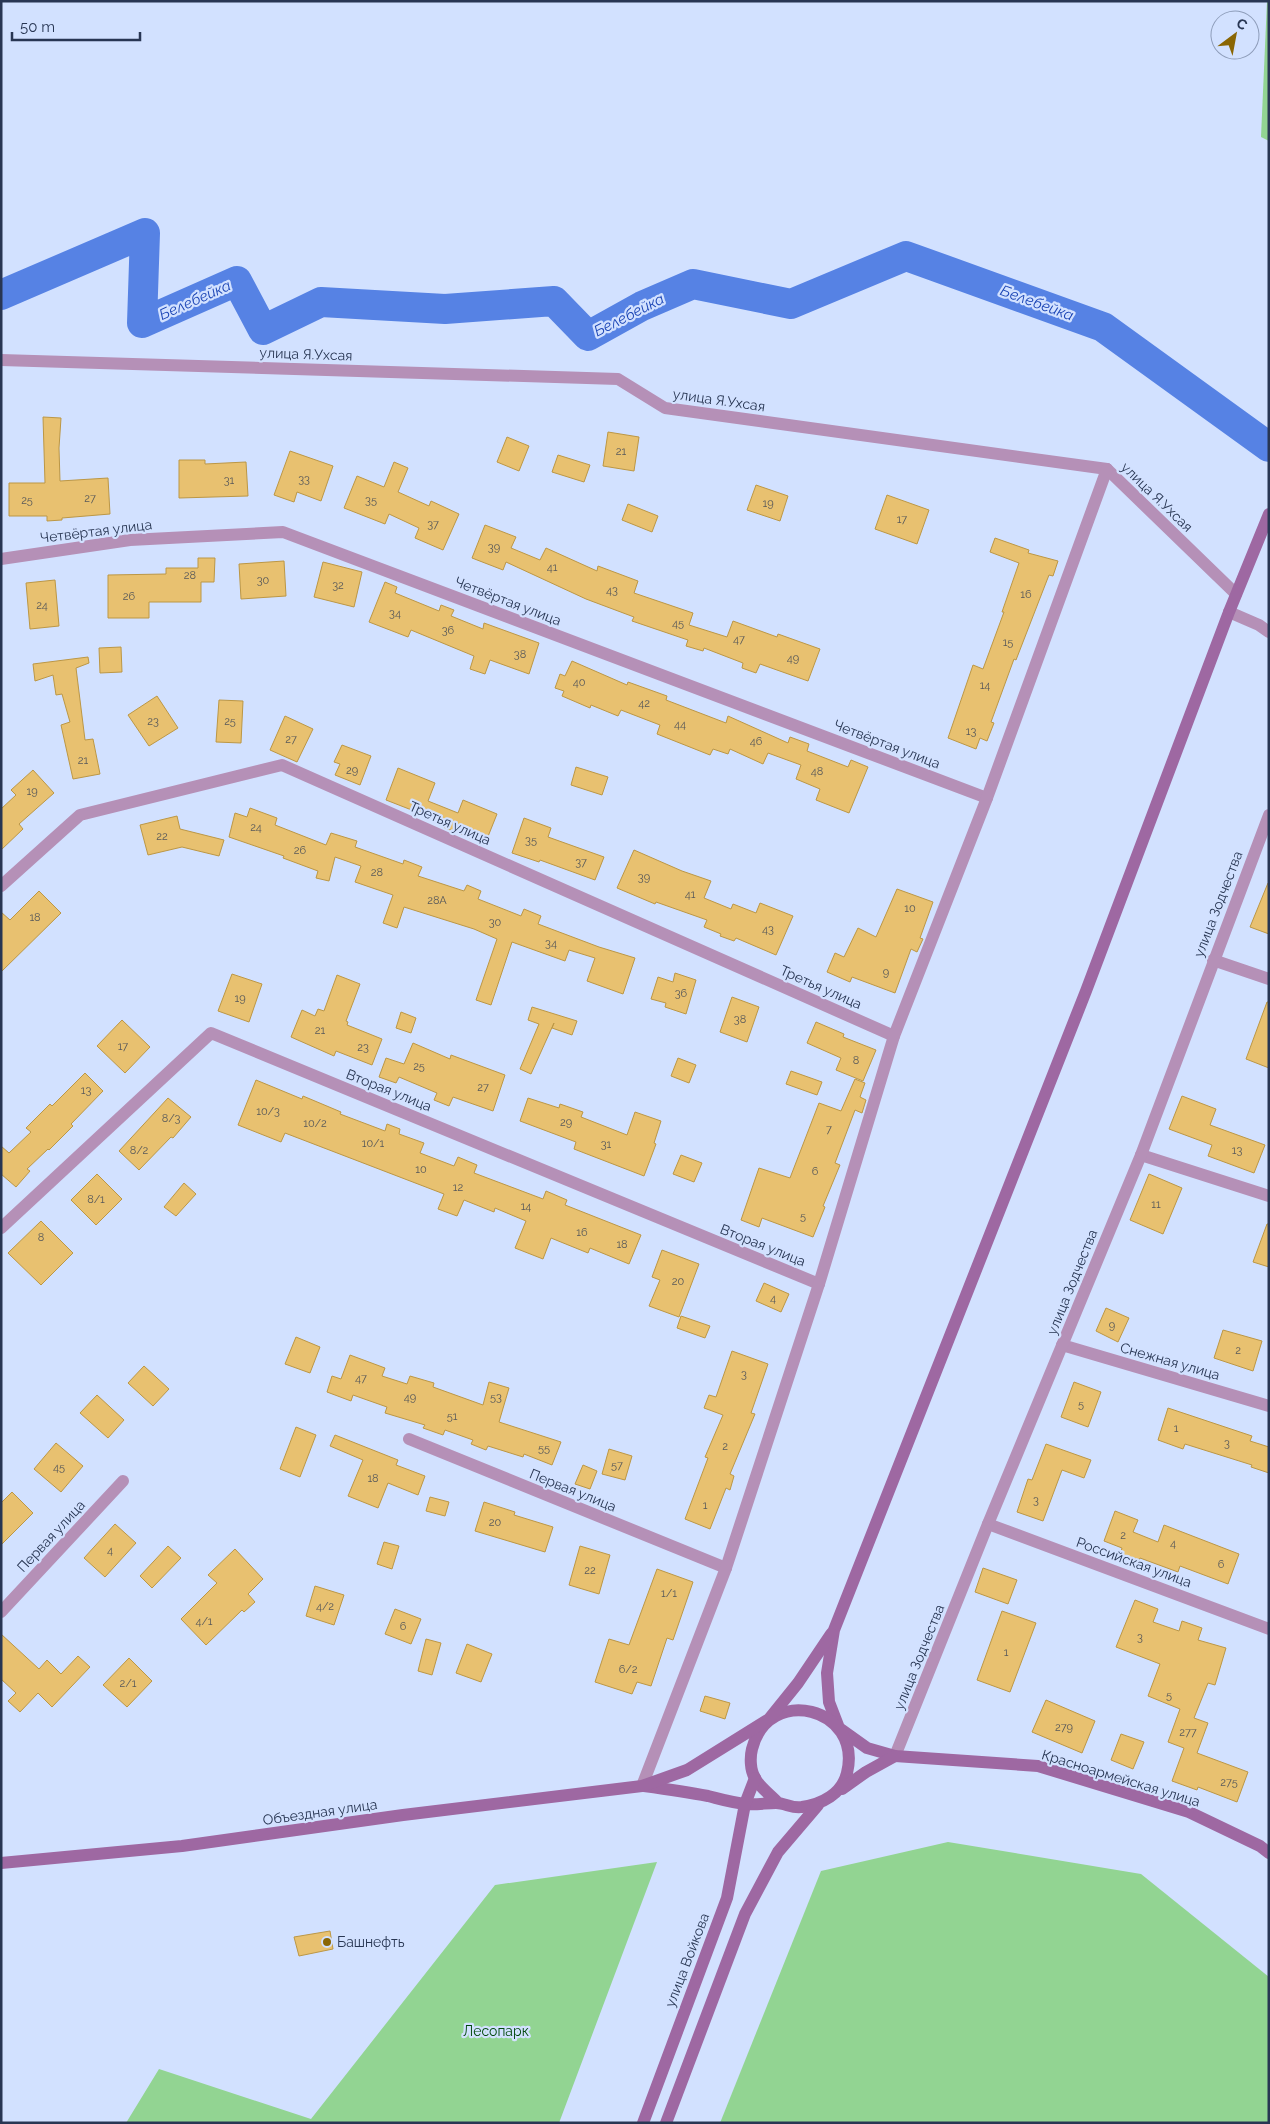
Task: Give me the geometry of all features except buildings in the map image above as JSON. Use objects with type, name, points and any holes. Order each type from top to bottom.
[{"type":"main road","points":[[835,1793],[846,1779],[850,1761],[848,1744],[839,1728],[829,1702],[827,1673],[834,1630],[1086,991],[1229,612],[1269,514]]},
{"type":"main road","points":[[778,1803],[755,1778],[750,1757],[756,1736],[798,1683],[834,1630]]},
{"type":"main road","points":[[642,1786],[687,1770],[769,1719],[793,1709],[819,1712],[839,1728]]},
{"type":"main road","name":"Красноармейская улица","points":[[839,1728],[867,1748],[895,1756],[1038,1766],[1189,1812],[1260,1846],[1269,1853]]},
{"type":"main road","points":[[666,2123],[745,1914],[778,1852],[818,1804],[866,1772],[895,1756]]},
{"type":"main road","name":"улица Войкова","points":[[643,2123],[727,1898],[745,1804],[755,1778]]},
{"type":"main road","points":[[642,1786],[745,1804],[778,1803],[798,1808],[818,1804]]},
{"type":"main road","name":"Объездная улица","points":[[1,1862],[182,1846],[403,1815],[642,1786]]},
{"type":"street","name":"улица Я.Ухсая","points":[[1,360],[618,379],[665,408],[1107,469],[1236,594]]},
{"type":"street","points":[[642,1786],[726,1568],[819,1284],[894,1036],[987,798],[1107,469]]},
{"type":"street","name":"Четвёртая улица","points":[[1,558],[130,540],[283,532],[987,798]]},
{"type":"street","points":[[1229,612],[1259,625],[1269,632]]},
{"type":"street","name":"Третья улица","points":[[1,886],[80,814],[282,765],[894,1036]]},
{"type":"street","name":"улица Зодчества","points":[[895,1756],[1140,1155],[1269,815]]},
{"type":"street","points":[[1213,960],[1269,979]]},
{"type":"street","name":"Вторая улица","points":[[1,1228],[211,1034],[819,1284]]},
{"type":"street","points":[[1140,1155],[1269,1196]]},
{"type":"street","name":"Снежная улица","points":[[1062,1345],[1269,1406]]},
{"type":"street","name":"Первая улица","points":[[409,1439],[726,1568]]},
{"type":"street","name":"Первая улица","points":[[1,1612],[123,1481]]},
{"type":"street","name":"Российская улица","points":[[988,1524],[1269,1629]]},
{"type":"green space","points":[[1267,1],[1269,1],[1269,141],[1261,137]]},
{"type":"green space","points":[[948,1842],[1141,1874],[1269,1977],[1269,2123],[720,2123],[821,1871]]},
{"type":"green space","name":"Лесопарк","points":[[657,1862],[559,2123],[126,2123],[159,2069],[311,2119],[495,1885]]},
{"type":"waterway","name":"Белебейка","points":[[1,295],[145,233],[142,323],[237,281],[263,330],[321,302],[445,309],[554,301],[588,336],[642,306],[693,284],[791,304],[906,256],[1103,327],[1269,447]]},
{"type":"place","name":"Башнефть","points":[[327,1942]]}]
